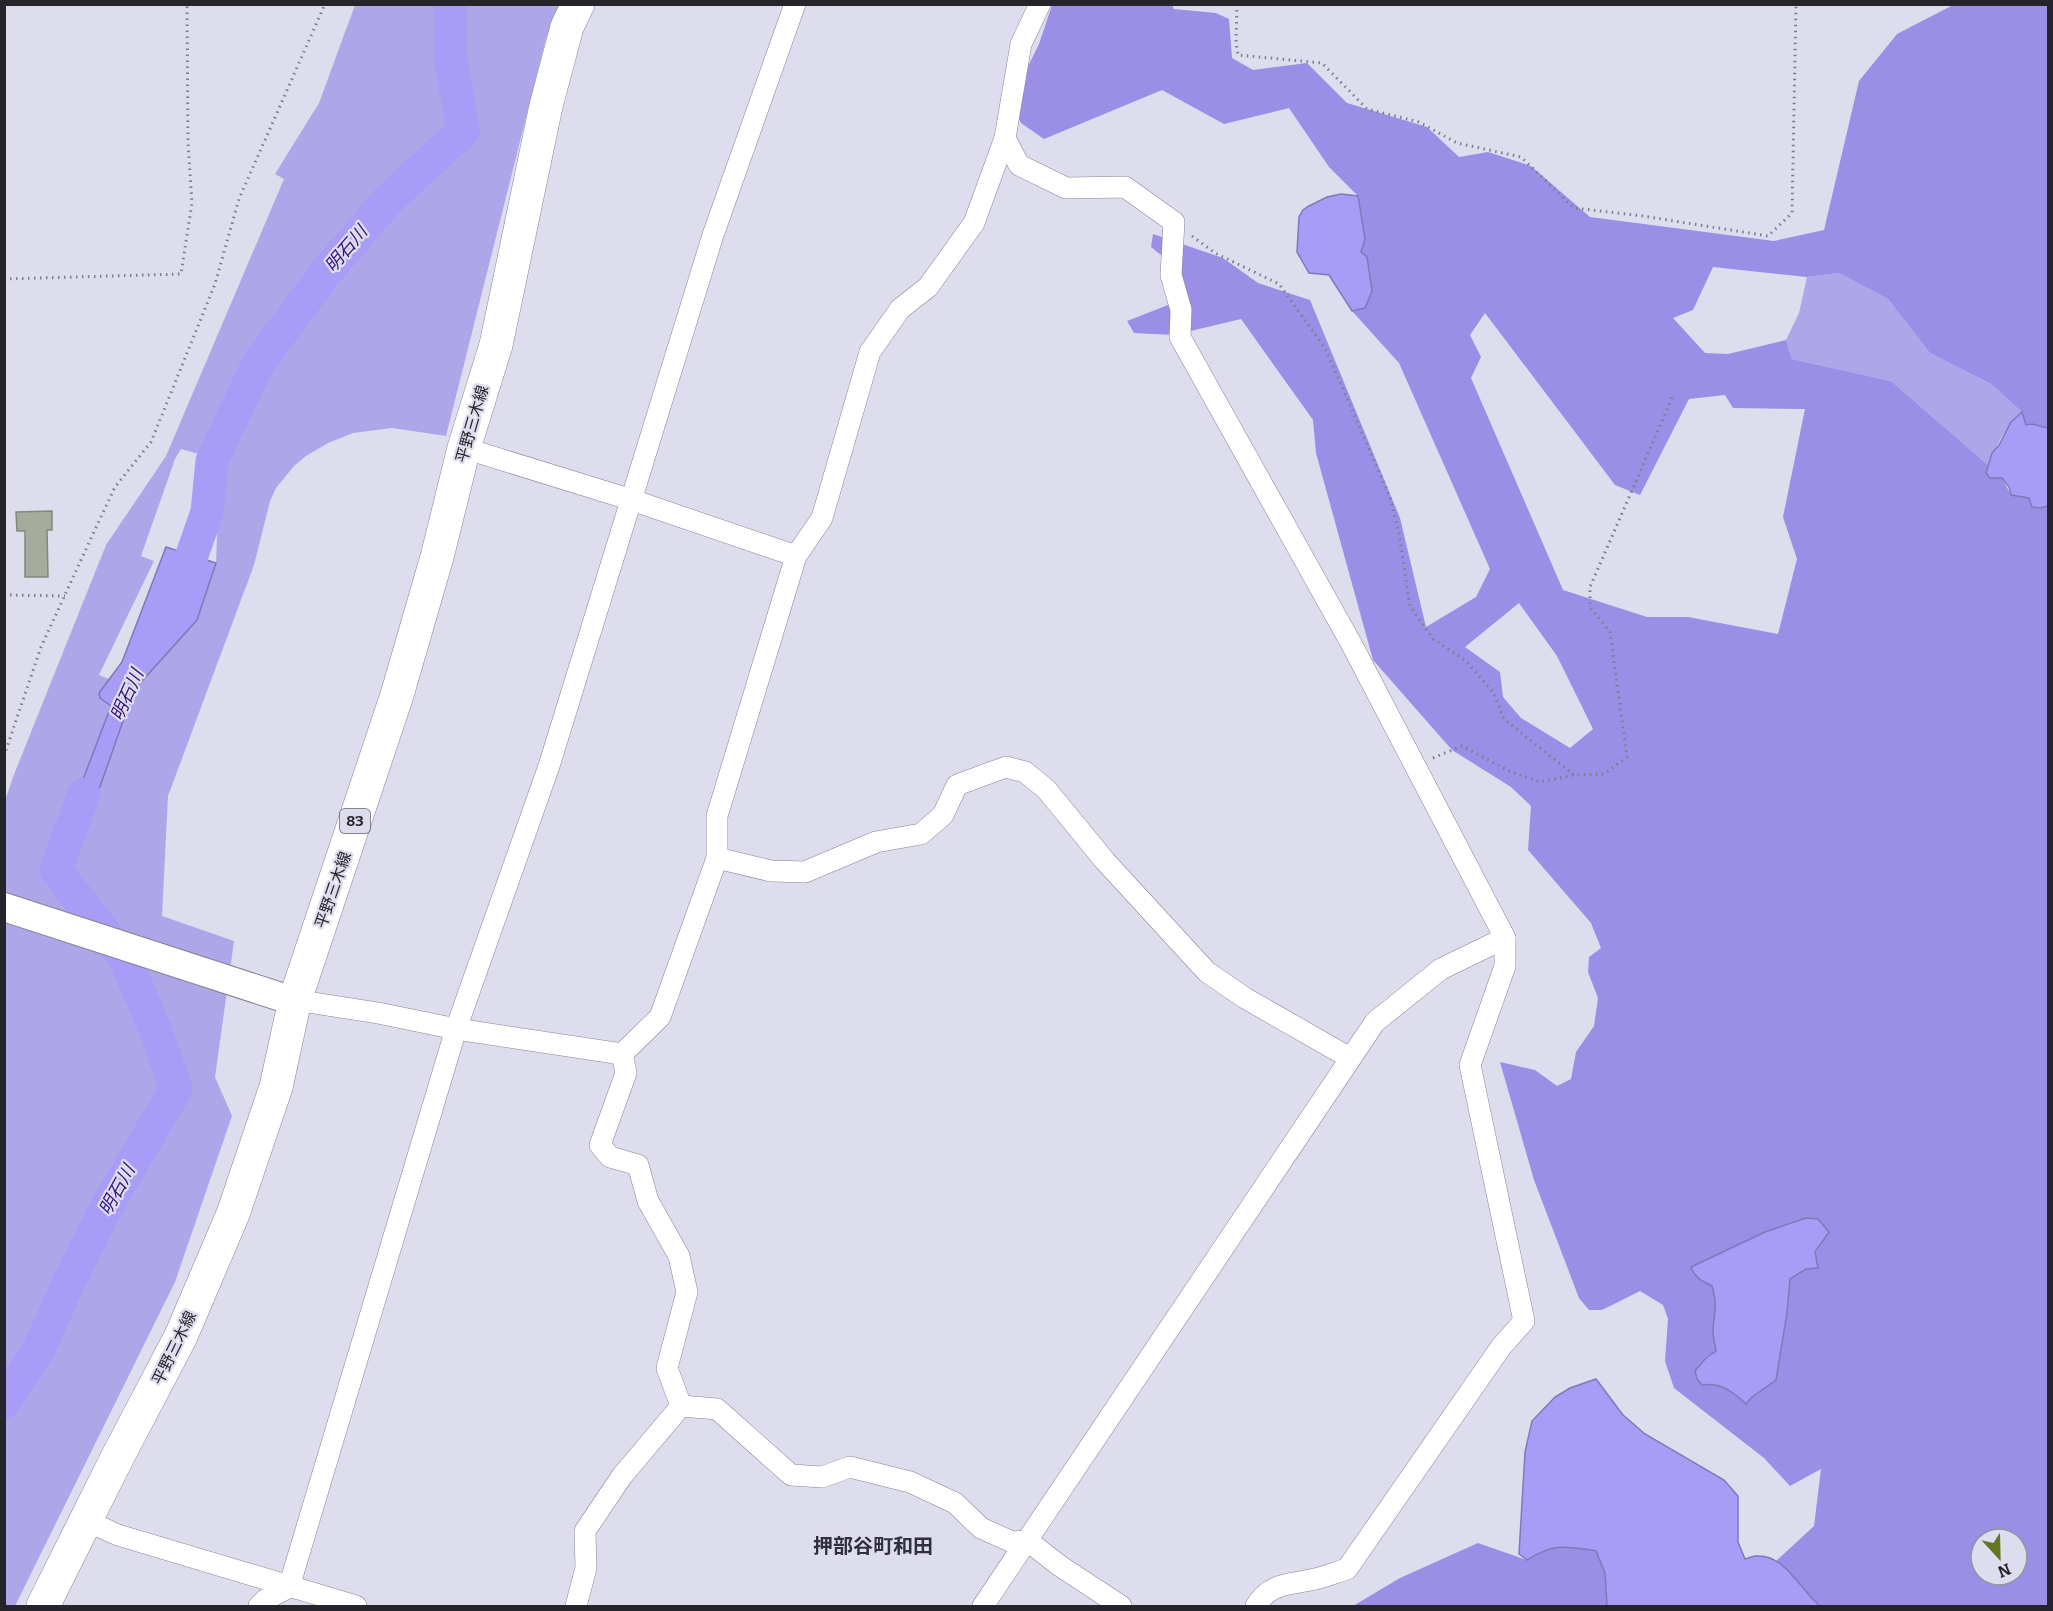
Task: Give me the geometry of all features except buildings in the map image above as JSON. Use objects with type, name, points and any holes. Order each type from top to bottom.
[{"type":"main road","name":"平野三木線","points":[[43,1606],[181,1336],[234,1214],[276,1087],[288,998],[397,695],[437,558],[464,448],[496,345],[546,106],[567,27],[578,4]]},
{"type":"street","points":[[260,1606],[265,1600],[289,1587],[456,1029],[549,766],[713,235],[795,4]]},
{"type":"street","points":[[622,1054],[660,1017],[717,858],[717,816],[796,556],[822,519],[870,352],[900,309],[928,286],[974,223],[1005,138],[1021,44],[1040,4]]},
{"type":"street","points":[[1005,138],[1019,165],[1066,188],[1125,188],[1174,222],[1171,275],[1181,310],[1180,337],[1352,645],[1505,938],[1505,966],[1470,1065],[1524,1321],[1501,1347],[1347,1569],[1315,1579],[1283,1584],[1263,1595],[1256,1606]]},
{"type":"street","points":[[464,448],[632,500],[796,556]]},
{"type":"street","points":[[717,858],[771,872],[805,872],[876,842],[921,834],[943,815],[957,785],[1006,767],[1025,772],[1046,789],[1105,861],[1207,972],[1245,998],[1350,1058]]},
{"type":"street","points":[[4,907],[288,998],[456,1029],[622,1054]]},
{"type":"street","points":[[983,1606],[1375,1022],[1441,969],[1505,938]]},
{"type":"street","points":[[622,1054],[626,1073],[600,1144],[610,1157],[638,1165],[648,1201],[679,1256],[687,1292],[667,1368],[681,1406]]},
{"type":"street","points":[[681,1406],[717,1409],[791,1475],[822,1477],[850,1467],[910,1482],[955,1503],[981,1528],[1012,1542],[1028,1541],[1060,1566],[1121,1606]]},
{"type":"street","points":[[576,1606],[586,1568],[585,1531],[622,1476],[681,1406]]},
{"type":"street","points":[[87,1521],[118,1535],[356,1606]]},
{"type":"path","points":[[4,279],[181,274],[192,203],[188,143],[187,4]]},
{"type":"path","points":[[4,756],[41,647],[115,487],[151,442],[215,284],[239,199],[325,4]]},
{"type":"path","points":[[1237,4],[1238,55],[1322,63],[1367,109],[1419,122],[1457,143],[1521,157],[1574,208],[1643,216],[1768,236],[1792,213],[1797,4]]},
{"type":"path","points":[[1174,222],[1215,253],[1279,284],[1325,348],[1390,496],[1399,533],[1410,606],[1433,639],[1466,661],[1493,692],[1504,719],[1574,775]]},
{"type":"path","points":[[1414,765],[1462,746],[1509,771],[1540,782],[1574,775],[1604,774],[1626,757],[1610,632],[1590,607],[1590,587],[1673,396]]},
{"type":"path","points":[[4,595],[64,596]]},
{"type":"shaded area","points":[[355,5],[560,5],[546,38],[446,436],[392,428],[353,433],[328,443],[306,456],[294,466],[276,488],[270,501],[254,565],[168,796],[162,916],[234,941],[215,1077],[232,1116],[175,1282],[15,1606],[5,1606],[4,804],[106,545],[166,456],[284,179],[275,174],[319,103]],"holes":[[[181,449],[227,462],[218,511],[216,563],[197,620],[134,689],[90,815],[76,837],[63,832],[111,706],[100,698],[99,693],[109,679],[99,675],[154,561],[141,556],[175,459]]]},
{"type":"shaded area","points":[[1052,5],[1172,5],[1174,9],[1216,13],[1229,19],[1232,58],[1253,70],[1307,63],[1347,103],[1427,127],[1459,157],[1488,152],[1531,166],[1590,217],[1774,241],[1824,230],[1859,81],[1897,34],[1953,5],[2048,5],[2048,428],[2032,424],[2026,425],[2022,412],[1991,384],[1930,353],[1888,299],[1839,273],[1807,277],[1713,267],[1693,310],[1673,318],[1705,353],[1728,354],[1786,340],[1792,359],[1891,381],[1989,466],[1986,473],[2002,478],[2011,495],[2029,498],[2040,508],[2048,506],[2048,1606],[1820,1606],[1776,1561],[1814,1526],[1821,1469],[1790,1486],[1764,1458],[1674,1388],[1665,1361],[1668,1319],[1663,1305],[1640,1291],[1602,1310],[1589,1310],[1579,1298],[1534,1180],[1500,1062],[1535,1070],[1557,1086],[1571,1079],[1576,1052],[1594,1026],[1598,998],[1588,972],[1589,957],[1601,948],[1591,923],[1528,850],[1531,806],[1511,787],[1452,750],[1373,660],[1316,453],[1313,420],[1241,319],[1174,335],[1134,333],[1127,321],[1168,305],[1172,292],[1172,264],[1151,247],[1153,234],[1223,258],[1258,283],[1310,300],[1400,518],[1426,627],[1476,597],[1490,569],[1399,363],[1352,311],[1364,308],[1361,252],[1365,239],[1358,196],[1329,167],[1289,108],[1224,124],[1162,90],[1044,139],[1021,123],[1015,111],[1014,95],[1039,44]],"holes":[[[1485,313],[1615,485],[1640,495],[1689,399],[1725,395],[1733,408],[1805,409],[1783,517],[1797,559],[1778,634],[1688,617],[1647,617],[1563,590],[1471,378],[1481,357],[1470,335]],[[1519,603],[1557,656],[1593,729],[1570,748],[1521,718],[1503,697],[1500,672],[1465,647]],[[1805,1218],[1829,1231],[1806,1269],[1790,1279],[1776,1380],[1746,1404],[1731,1391],[1714,1383],[1705,1358],[1716,1351],[1713,1332],[1716,1300],[1712,1286],[1691,1267],[1765,1232]]]},
{"type":"shaded area","points":[[1839,273],[1888,299],[1930,353],[1991,384],[2022,412],[2002,436],[1989,466],[1891,381],[1792,359],[1786,340],[1799,313],[1807,277]]},
{"type":"shaded area","points":[[1478,1543],[1527,1560],[1560,1547],[1596,1551],[1605,1573],[1607,1606],[1353,1606],[1400,1578]]},
{"type":"water","points":[[1341,194],[1358,196],[1365,239],[1361,252],[1367,257],[1372,291],[1365,308],[1352,311],[1329,275],[1309,273],[1297,252],[1299,217],[1303,210],[1327,197]]},
{"type":"water","points":[[2022,412],[2026,425],[2032,424],[2048,428],[2048,506],[2040,508],[2032,507],[2029,498],[2011,495],[2009,487],[2002,478],[1990,478],[1986,473],[1992,453],[2011,422]]},
{"type":"water","points":[[166,547],[216,563],[197,620],[134,690],[90,815],[76,837],[63,832],[111,706],[100,698],[99,693],[122,662]]},
{"type":"water","points":[[1806,1218],[1818,1219],[1829,1232],[1815,1252],[1818,1268],[1806,1269],[1790,1279],[1776,1380],[1746,1404],[1721,1387],[1702,1385],[1695,1371],[1706,1358],[1716,1351],[1713,1331],[1715,1300],[1712,1286],[1697,1277],[1691,1267],[1765,1232]]},
{"type":"water","points":[[1596,1379],[1623,1415],[1645,1434],[1724,1480],[1738,1496],[1738,1542],[1745,1559],[1757,1556],[1777,1562],[1793,1575],[1820,1606],[1607,1606],[1605,1573],[1596,1551],[1560,1547],[1527,1560],[1519,1554],[1525,1452],[1532,1421],[1555,1397],[1570,1388]]},
{"type":"waterway","name":"明石川","points":[[177,598],[207,512],[212,461],[259,362],[327,271],[387,201],[463,131],[450,56],[450,4]]},
{"type":"waterway","name":"明石川","points":[[4,1402],[39,1349],[107,1206],[176,1089],[155,1029],[125,959],[56,870],[84,794]]},
{"type":"district","name":"押部谷町和田","points":[[873,1546]]}]
